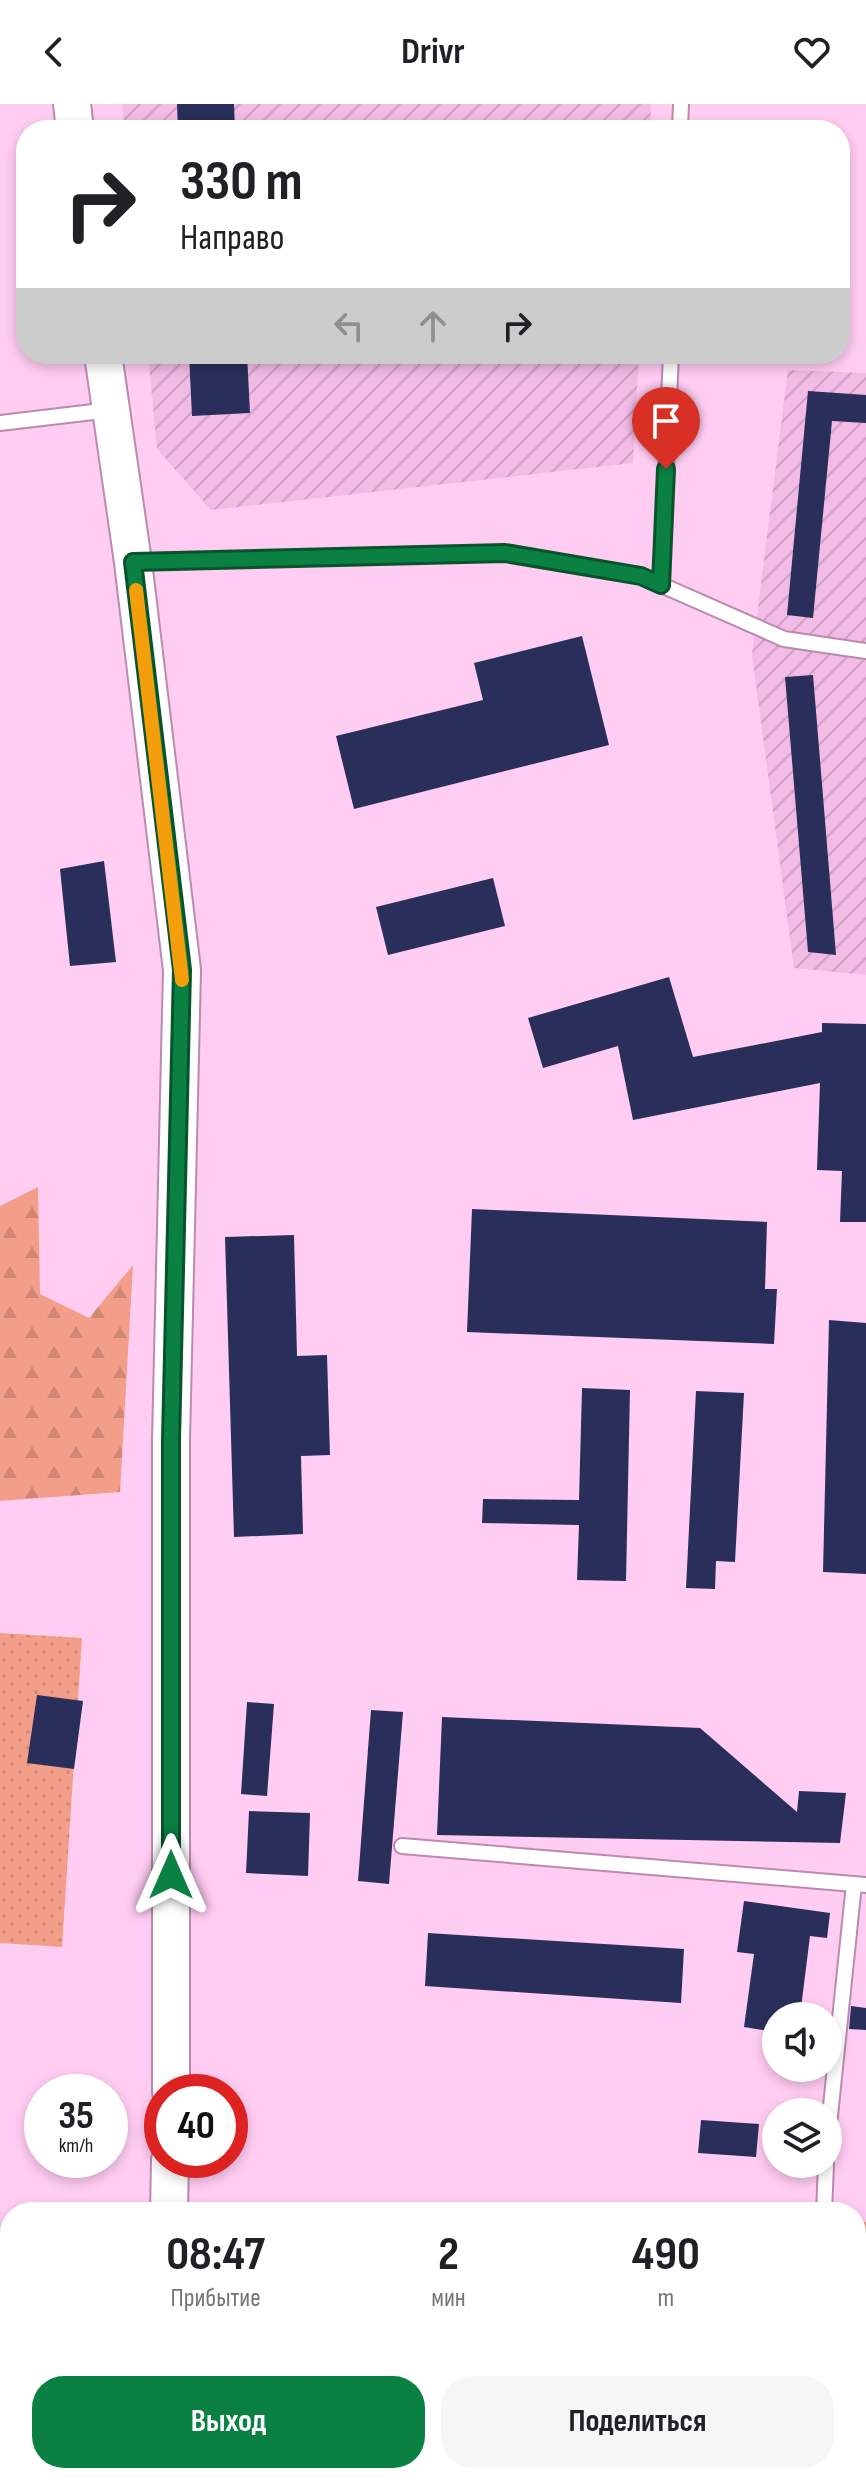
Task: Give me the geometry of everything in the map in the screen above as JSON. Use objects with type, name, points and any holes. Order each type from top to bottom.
[{"type":"street","points":[[104,364],[133,562],[182,970],[171,1440],[171,2074]]},
{"type":"street","points":[[169,2202],[170,2178]]},
{"type":"lane","points":[[661,585],[671,364]]},
{"type":"lane","points":[[0,423],[110,410]]},
{"type":"lane","points":[[133,562],[505,553],[641,576],[784,639],[866,651]]},
{"type":"lane","points":[[402,1846],[860,1884],[833,2098]]},
{"type":"lane","points":[[824,2202],[825,2178]]},
{"type":"shaded area","points":[[122,104],[651,104],[650,120],[124,120]]},
{"type":"shaded area","points":[[149,364],[638,364],[633,463],[211,510],[157,449]]},
{"type":"shaded area","points":[[788,370],[866,373],[866,975],[794,968],[752,655]]},
{"type":"green space","points":[[38,1187],[40,1294],[89,1318],[133,1265],[120,1492],[0,1501],[0,1206]]},
{"type":"green space","points":[[0,1633],[82,1638],[62,1947],[0,1943]]},
{"type":"building","points":[[177,104],[234,104],[235,120],[178,120]]},
{"type":"building","points":[[189,364],[248,364],[250,413],[192,416]]},
{"type":"building","points":[[808,391],[866,395],[866,423],[832,421],[813,618],[787,615]]},
{"type":"building","points":[[582,636],[609,745],[354,809],[336,736],[483,700],[474,663]]},
{"type":"building","points":[[813,675],[836,955],[808,952],[785,677]]},
{"type":"building","points":[[104,861],[116,962],[70,966],[60,869]]},
{"type":"building","points":[[493,878],[505,926],[388,955],[376,907]]},
{"type":"building","points":[[669,977],[693,1057],[822,1032],[822,1023],[866,1024],[866,1222],[840,1222],[842,1171],[817,1170],[820,1083],[633,1120],[618,1046],[543,1068],[528,1018]]},
{"type":"building","points":[[472,1209],[767,1222],[765,1289],[777,1289],[774,1344],[467,1332]]},
{"type":"building","points":[[294,1235],[297,1356],[327,1355],[330,1455],[301,1456],[303,1534],[234,1537],[225,1237]]},
{"type":"building","points":[[829,1320],[866,1323],[866,1574],[823,1572]]},
{"type":"building","points":[[582,1388],[630,1390],[626,1581],[577,1580],[579,1525],[482,1523],[483,1499],[579,1500]]},
{"type":"building","points":[[696,1391],[744,1393],[735,1562],[716,1561],[715,1589],[686,1588]]},
{"type":"building","points":[[37,1695],[83,1701],[74,1769],[27,1763]]},
{"type":"building","points":[[247,1702],[274,1704],[267,1796],[241,1794]]},
{"type":"building","points":[[371,1710],[403,1712],[389,1884],[358,1881]]},
{"type":"building","points":[[442,1717],[700,1728],[797,1812],[799,1791],[846,1793],[840,1843],[437,1835]]},
{"type":"building","points":[[249,1811],[310,1813],[308,1876],[246,1873]]},
{"type":"building","points":[[744,1901],[830,1913],[827,1938],[810,1936],[802,2002],[762,2002],[762,2030],[744,2027],[754,1954],[737,1952]]},
{"type":"building","points":[[428,1933],[684,1949],[681,2003],[425,1986]]},
{"type":"building","points":[[851,2006],[866,2008],[866,2030],[849,2029]]},
{"type":"building","points":[[701,2120],[759,2124],[756,2157],[698,2153]]},
{"type":"slow traffic","points":[[136,590],[182,980]]},
{"type":"route","points":[[171,1875],[171,1440],[182,970],[133,562],[505,553],[641,576],[661,585],[666,469]]}]
